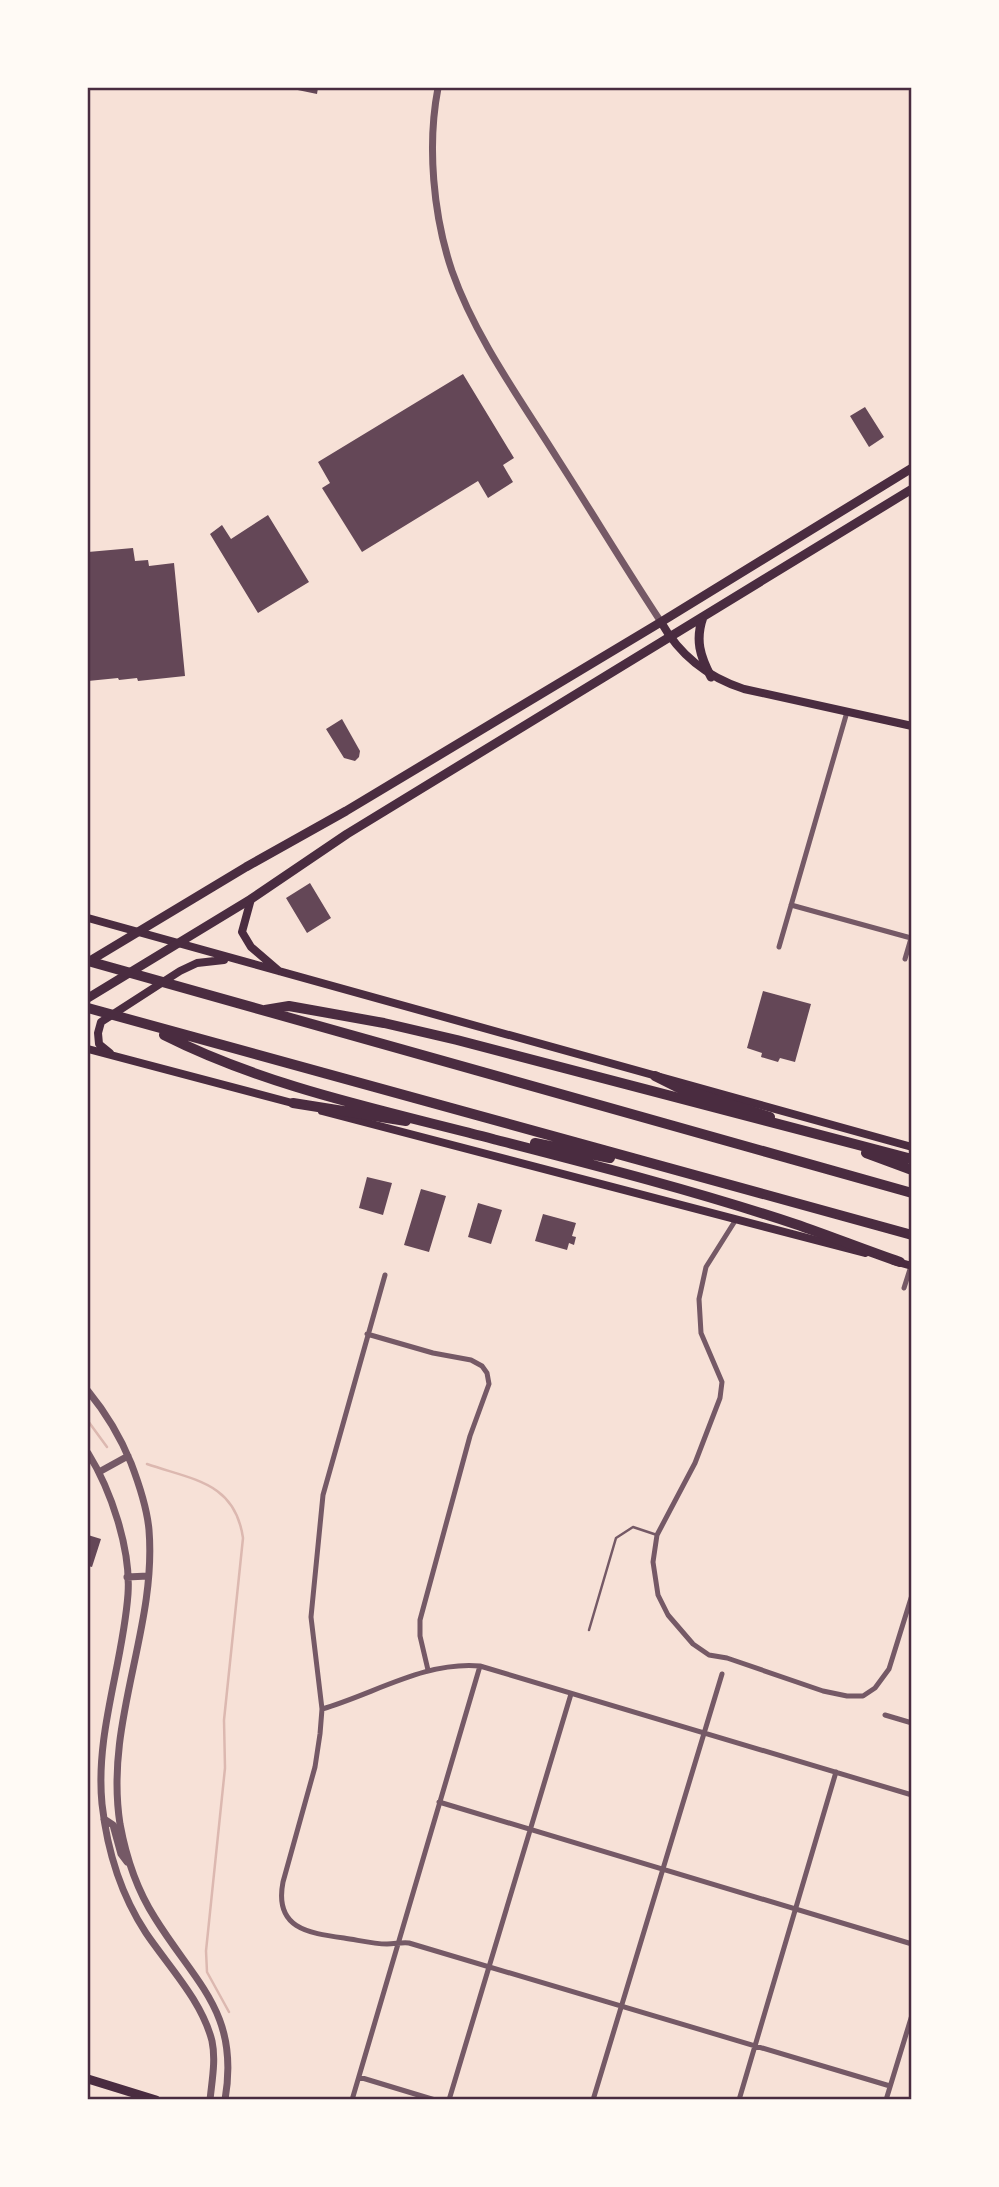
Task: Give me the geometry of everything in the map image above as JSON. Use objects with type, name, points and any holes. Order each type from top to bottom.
[{"type":"highway","points":[[88,961],[912,1193]]},
{"type":"highway","points":[[261,1011],[289,1006],[384,1023],[912,1159]]},
{"type":"highway","points":[[88,1008],[912,1235]]},
{"type":"highway","points":[[145,1025],[200,1053],[290,1085],[576,1160],[795,1224],[900,1262]]},
{"type":"highway","points":[[655,1076],[677,1087],[799,1127],[912,1170]]},
{"type":"highway","points":[[293,1103],[512,1139],[717,1181]]},
{"type":"main road","points":[[88,961],[346,811],[912,468]]},
{"type":"main road","points":[[88,998],[251,899],[347,834],[912,489]]},
{"type":"main road","points":[[703,617],[698,639],[699,650],[712,677]]},
{"type":"main road","points":[[661,622],[669,637],[683,653],[712,677],[744,689],[912,726]]},
{"type":"main road","points":[[251,899],[242,932],[251,947],[282,973]]},
{"type":"main road","points":[[88,918],[912,1147]]},
{"type":"main road","points":[[114,1056],[99,1044],[101,1022],[197,962],[230,959]]},
{"type":"main road","points":[[88,1051],[911,1266]]},
{"type":"main road","points":[[88,2079],[156,2099]]},
{"type":"street","points":[[438,88],[432,135],[434,174],[439,216],[452,271],[492,353],[661,622]]},
{"type":"street","points":[[779,947],[847,712]]},
{"type":"street","points":[[791,905],[911,936],[905,959]]},
{"type":"street","points":[[735,1221],[706,1267],[699,1299],[701,1333],[722,1382],[720,1398],[695,1463],[657,1535],[653,1562],[658,1595],[668,1615],[693,1644],[709,1655],[756,1667],[829,1693],[847,1696],[863,1696],[875,1688],[889,1669],[912,1595]]},
{"type":"street","points":[[904,1289],[911,1266]]},
{"type":"street","points":[[385,1275],[323,1495],[311,1617],[321,1709],[315,1767],[281,1894],[282,1905],[293,1924],[313,1934],[386,1944],[409,1942],[890,2086]]},
{"type":"street","points":[[368,1334],[422,1350],[471,1360],[482,1366],[489,1384],[466,1449],[420,1620],[420,1636],[428,1670]]},
{"type":"street","points":[[88,1391],[110,1419],[128,1456],[138,1482],[149,1528],[148,1576],[124,1704],[117,1764],[120,1825],[129,1865]]},
{"type":"street","points":[[88,1453],[99,1472],[117,1520],[128,1592],[104,1742],[104,1819],[122,1888],[149,1937],[205,2021],[214,2057],[210,2099]]},
{"type":"street","points":[[99,1472],[128,1456]]},
{"type":"street","points":[[127,1577],[148,1576]]},
{"type":"street","points":[[321,1709],[351,1701],[428,1670],[450,1665],[480,1666],[912,1795]]},
{"type":"street","points":[[352,2099],[480,1666]]},
{"type":"street","points":[[593,2099],[722,1674]]},
{"type":"street","points":[[449,2099],[571,1693]]},
{"type":"street","points":[[110,1701],[124,1704]]},
{"type":"street","points":[[885,1715],[912,1723]]},
{"type":"street","points":[[739,2099],[836,1772]]},
{"type":"street","points":[[102,1791],[117,1790]]},
{"type":"street","points":[[439,1802],[912,1944]]},
{"type":"street","points":[[104,1819],[113,1825],[121,1854],[162,1928],[215,2006],[223,2026],[229,2065],[225,2099]]},
{"type":"street","points":[[149,1937],[162,1928]]},
{"type":"street","points":[[886,2099],[912,2015]]},
{"type":"street","points":[[359,2077],[435,2099]]},
{"type":"lane","points":[[589,1630],[616,1538],[633,1527],[657,1535]]},
{"type":"building","points":[[288,88],[318,88],[317,94]]},
{"type":"building","points":[[463,374],[514,458],[503,465],[513,482],[488,498],[478,481],[362,552],[322,488],[330,483],[318,462]]},
{"type":"building","points":[[865,407],[884,437],[869,447],[850,416]]},
{"type":"building","points":[[268,515],[309,582],[258,613],[210,534],[222,525],[231,539]]},
{"type":"building","points":[[133,548],[135,561],[148,560],[149,566],[174,563],[185,676],[138,681],[137,678],[118,678],[88,681],[88,552]]},
{"type":"building","points":[[342,719],[360,751],[355,761],[344,758],[326,729]]},
{"type":"building","points":[[310,883],[331,918],[307,933],[286,898]]},
{"type":"building","points":[[763,991],[811,1004],[795,1062],[780,1058],[778,1062],[761,1057],[762,1053],[747,1048]]},
{"type":"building","points":[[367,1177],[392,1183],[383,1215],[359,1208]]},
{"type":"building","points":[[421,1189],[446,1196],[429,1252],[404,1245]]},
{"type":"building","points":[[478,1203],[502,1210],[491,1244],[468,1237]]},
{"type":"building","points":[[543,1214],[576,1223],[572,1236],[576,1237],[574,1245],[569,1243],[567,1250],[535,1241]]},
{"type":"building","points":[[88,1535],[101,1539],[92,1567],[88,1566]]},
{"type":"waterway","points":[[88,1421],[107,1447]]},
{"type":"waterway","points":[[147,1464],[195,1480],[221,1494],[231,1505],[243,1538],[224,1720],[225,1768],[206,1951],[207,1972],[229,2012]]}]
